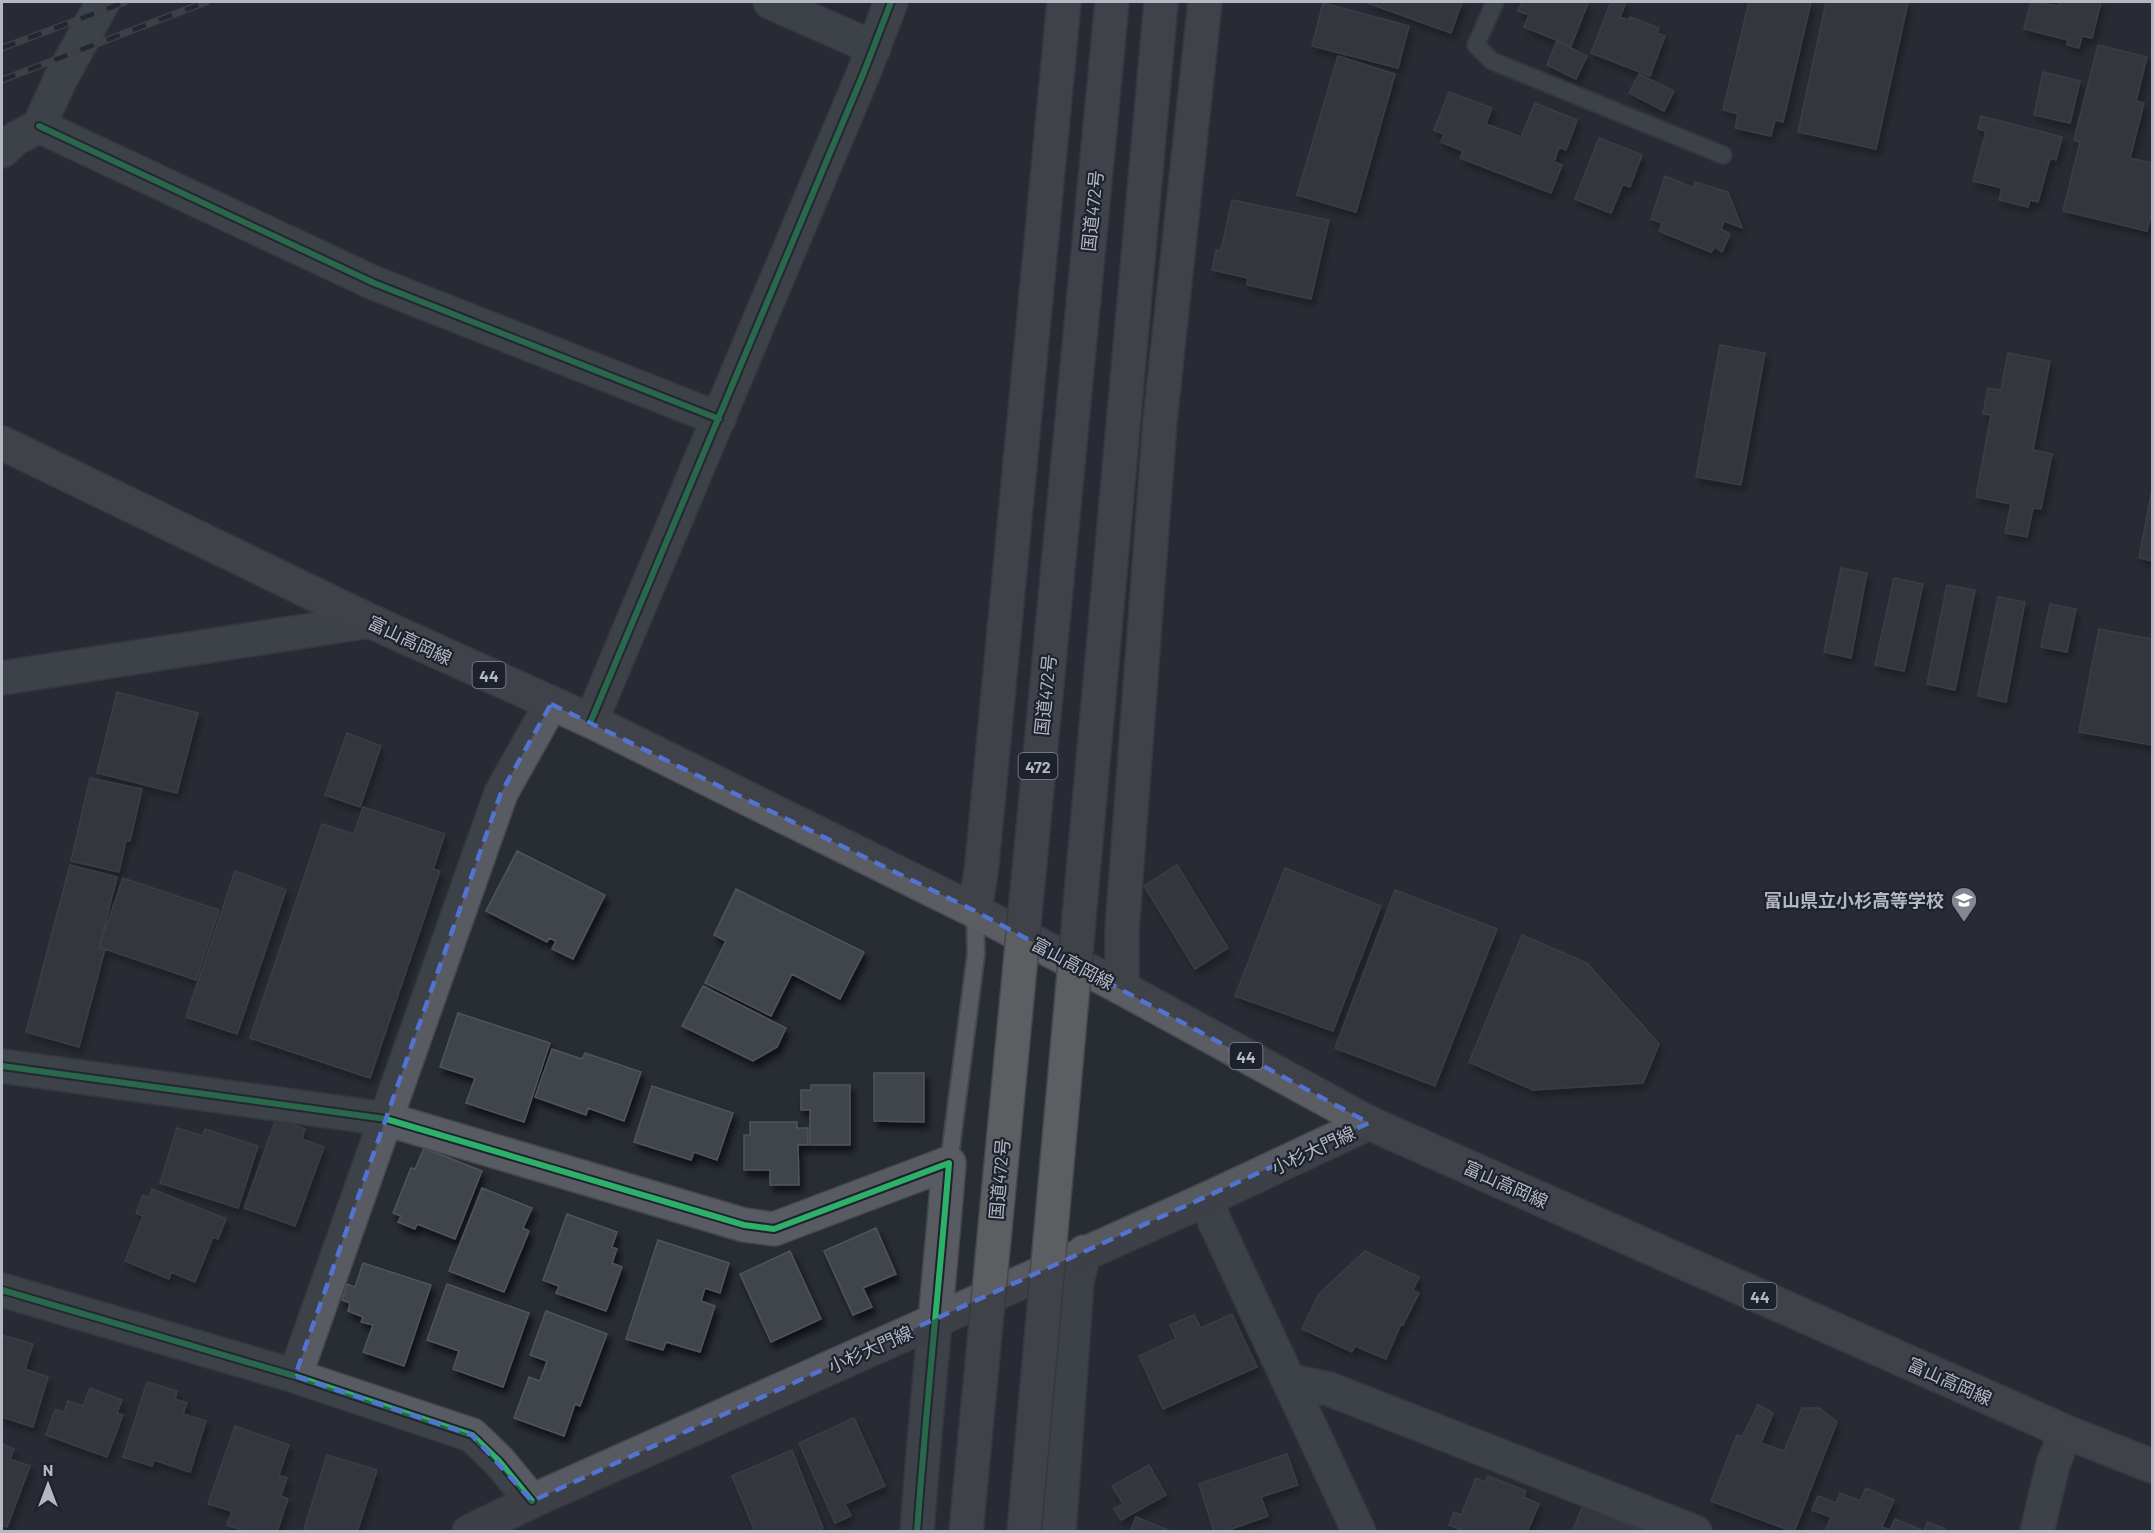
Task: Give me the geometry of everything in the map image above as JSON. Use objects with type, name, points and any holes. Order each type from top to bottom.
[{"type":"highway","points":[[975,911],[983,852],[1064,2]]},
{"type":"highway","name":"国道472号","points":[[966,1532],[1112,2]]},
{"type":"highway","points":[[1024,1532],[1161,2]]},
{"type":"highway","points":[[1122,988],[1122,930],[1160,421],[1204,2]]},
{"type":"main road","name":"富山高岡線","points":[[2,443],[370,621],[591,721],[975,911],[1122,988],[1369,1123],[2066,1432],[2152,1466]]},
{"type":"main road","name":"小杉大門線","points":[[469,1532],[532,1501],[1084,1252],[1207,1199],[1369,1123]]},
{"type":"street","points":[[2,151],[15,139],[39,126],[60,80],[103,2]]},
{"type":"street","points":[[770,2],[874,48]]},
{"type":"street","points":[[591,721],[874,48],[891,2]]},
{"type":"street","points":[[39,126],[374,283],[719,419]]},
{"type":"street","points":[[2,678],[370,621]]},
{"type":"street","points":[[295,1376],[501,793],[551,704]]},
{"type":"street","points":[[2,1066],[386,1119],[744,1225],[774,1229],[949,1163],[936,1319],[930,1358],[917,1532]]},
{"type":"street","points":[[1207,1199],[1214,1220],[1362,1531]]},
{"type":"street","points":[[1059,1532],[1077,1282],[1084,1252]]},
{"type":"street","points":[[2,1290],[295,1376],[472,1435],[499,1461],[532,1501]]},
{"type":"street","points":[[1290,1381],[1329,1389],[1695,1532]]},
{"type":"street","points":[[2037,1532],[2053,1464],[2066,1432]]},
{"type":"lane","points":[[1495,2],[1476,45],[1492,61],[1724,155]]},
{"type":"lane","points":[[949,1163],[976,954],[975,911]]},
{"type":"highlighted area","points":[[551,704],[975,911],[1369,1123],[532,1501],[472,1435],[295,1376],[501,793]]},
{"type":"building","points":[[1365,2],[1462,2],[1451,33]]},
{"type":"building","points":[[1522,2],[1588,3],[1571,46],[1524,27],[1529,15],[1518,11]]},
{"type":"building","points":[[1611,2],[1626,2],[1620,17],[1629,20],[1630,17],[1659,28],[1657,33],[1665,36],[1650,76],[1591,53]]},
{"type":"building","points":[[1749,2],[1811,2],[1783,122],[1775,120],[1771,136],[1735,128],[1738,114],[1723,110]]},
{"type":"building","points":[[1826,2],[1908,2],[1876,149],[1798,132]]},
{"type":"building","points":[[2031,2],[2059,6],[2060,2],[2101,2],[2092,38],[2082,36],[2079,48],[2067,45],[2068,40],[2024,29]]},
{"type":"building","points":[[1323,3],[1409,26],[1398,68],[1312,46]]},
{"type":"building","points":[[1557,41],[1587,56],[1576,79],[1547,65]]},
{"type":"building","points":[[2098,45],[2147,57],[2136,101],[2144,103],[2130,158],[2152,163],[2152,211],[2147,231],[2063,211],[2080,142],[2074,140]]},
{"type":"building","points":[[1338,56],[1395,74],[1356,212],[1297,195]]},
{"type":"building","points":[[2043,72],[2080,81],[2070,123],[2034,115]]},
{"type":"building","points":[[1639,74],[1674,91],[1664,111],[1629,93]]},
{"type":"building","points":[[1449,92],[1492,108],[1486,124],[1521,137],[1535,103],[1577,120],[1566,150],[1559,147],[1554,162],[1562,165],[1551,193],[1460,158],[1463,151],[1441,142],[1444,134],[1434,130]]},
{"type":"building","points":[[1981,116],[2062,137],[2056,160],[2050,158],[2038,202],[2030,200],[2028,207],[1999,200],[2002,188],[1973,181],[1986,131],[1978,129]]},
{"type":"building","points":[[1599,138],[1642,155],[1630,187],[1623,184],[1611,213],[1575,199]]},
{"type":"building","points":[[1665,176],[1694,188],[1695,182],[1728,192],[1742,228],[1724,221],[1721,229],[1730,234],[1722,252],[1715,247],[1711,252],[1659,231],[1662,223],[1651,219]]},
{"type":"building","points":[[1232,200],[1329,220],[1311,299],[1247,285],[1248,278],[1212,270],[1216,250],[1221,251]]},
{"type":"building","points":[[1720,345],[1765,353],[1741,485],[1696,477]]},
{"type":"building","points":[[2008,353],[2050,361],[2033,450],[2052,454],[2041,509],[2033,508],[2027,537],[2005,533],[2011,504],[1976,497],[1991,415],[1983,414],[1988,388],[2001,390]]},
{"type":"building","points":[[2152,490],[2152,561],[2139,558]]},
{"type":"building","points":[[1841,568],[1867,573],[1851,658],[1824,652]]},
{"type":"building","points":[[1894,578],[1923,584],[1904,671],[1875,665]]},
{"type":"building","points":[[1947,585],[1975,590],[1955,690],[1927,684]]},
{"type":"building","points":[[1998,597],[2025,602],[2006,702],[1978,696]]},
{"type":"building","points":[[2050,604],[2076,609],[2067,652],[2041,647]]},
{"type":"building","points":[[2099,629],[2152,639],[2152,745],[2079,732]]},
{"type":"building","points":[[117,692],[198,713],[177,793],[97,773]]},
{"type":"building","points":[[347,733],[381,746],[360,807],[325,795]]},
{"type":"building","points":[[90,778],[142,789],[130,841],[126,840],[119,872],[71,861]]},
{"type":"building","points":[[363,807],[445,834],[433,869],[440,871],[370,1078],[250,1038],[322,824],[354,834]]},
{"type":"building","points":[[517,851],[605,895],[573,959],[552,949],[556,941],[549,938],[547,942],[486,911]]},
{"type":"building","points":[[70,865],[117,877],[99,948],[105,949],[79,1047],[26,1032]]},
{"type":"building","points":[[1177,865],[1228,948],[1195,969],[1144,886]]},
{"type":"building","points":[[1285,868],[1381,906],[1333,1031],[1235,996]]},
{"type":"building","points":[[235,871],[286,890],[237,1034],[186,1017]]},
{"type":"building","points":[[123,878],[219,910],[196,980],[99,947]]},
{"type":"building","points":[[736,889],[864,952],[840,999],[792,974],[771,1016],[705,983],[726,941],[714,935]]},
{"type":"building","points":[[1395,890],[1497,929],[1435,1086],[1335,1048]]},
{"type":"building","points":[[1522,935],[1587,963],[1659,1044],[1643,1083],[1533,1090],[1469,1062]]},
{"type":"building","points":[[703,986],[786,1028],[777,1047],[753,1061],[682,1026]]},
{"type":"building","points":[[458,1013],[550,1043],[524,1122],[466,1103],[475,1078],[440,1067]]},
{"type":"building","points":[[552,1049],[582,1059],[585,1053],[641,1072],[624,1121],[588,1108],[586,1115],[535,1097]]},
{"type":"building","points":[[874,1073],[924,1073],[924,1122],[874,1121]]},
{"type":"building","points":[[811,1085],[850,1085],[850,1145],[810,1145],[810,1110],[801,1110],[801,1090],[811,1090]]},
{"type":"building","points":[[652,1086],[733,1113],[717,1160],[694,1152],[691,1160],[634,1142]]},
{"type":"building","points":[[276,1119],[305,1129],[302,1139],[324,1147],[295,1226],[244,1208]]},
{"type":"building","points":[[750,1122],[797,1122],[797,1128],[808,1128],[808,1145],[798,1145],[799,1185],[770,1185],[770,1170],[744,1170],[744,1135],[750,1135]]},
{"type":"building","points":[[177,1128],[203,1136],[205,1129],[258,1146],[238,1208],[160,1183]]},
{"type":"building","points":[[424,1148],[482,1171],[455,1239],[417,1224],[415,1229],[398,1222],[401,1216],[393,1213],[411,1168],[415,1169]]},
{"type":"building","points":[[482,1188],[532,1208],[523,1228],[529,1231],[504,1292],[449,1271]]},
{"type":"building","points":[[152,1189],[226,1219],[218,1239],[213,1237],[195,1282],[171,1272],[169,1279],[125,1261],[143,1216],[136,1213],[143,1195],[149,1198]]},
{"type":"building","points":[[567,1214],[617,1232],[612,1247],[617,1249],[612,1263],[622,1267],[606,1311],[556,1293],[559,1286],[543,1280]]},
{"type":"building","points":[[876,1228],[896,1274],[863,1288],[872,1307],[853,1315],[824,1251]]},
{"type":"building","points":[[658,1240],[729,1263],[720,1293],[705,1288],[701,1301],[715,1306],[700,1352],[666,1342],[663,1350],[626,1339]]},
{"type":"building","points":[[790,1251],[821,1319],[771,1342],[740,1274]]},
{"type":"building","points":[[1365,1251],[1419,1277],[1413,1290],[1419,1293],[1403,1325],[1401,1324],[1386,1359],[1355,1346],[1352,1352],[1302,1329],[1319,1294]]},
{"type":"building","points":[[363,1263],[431,1285],[404,1366],[363,1352],[373,1325],[361,1322],[363,1317],[348,1311],[350,1303],[342,1300],[347,1284],[355,1287]]},
{"type":"building","points":[[447,1284],[529,1313],[503,1387],[453,1369],[459,1351],[427,1340]]},
{"type":"building","points":[[546,1311],[607,1334],[580,1406],[575,1404],[564,1436],[514,1418],[529,1377],[540,1381],[547,1361],[530,1355]]},
{"type":"building","points":[[1232,1314],[1257,1367],[1163,1409],[1139,1356],[1176,1339],[1170,1325],[1194,1315],[1201,1328]]},
{"type":"building","points":[[2,1335],[33,1344],[25,1369],[48,1377],[33,1427],[2,1417]]},
{"type":"building","points":[[147,1382],[177,1391],[175,1399],[187,1403],[183,1414],[206,1421],[190,1472],[154,1460],[152,1466],[123,1457]]},
{"type":"building","points":[[90,1388],[122,1400],[117,1413],[123,1415],[107,1457],[46,1435],[55,1410],[64,1412],[68,1401],[83,1406]]},
{"type":"building","points":[[1758,1405],[1773,1413],[1761,1443],[1784,1451],[1802,1408],[1819,1408],[1837,1422],[1794,1532],[1711,1501],[1737,1435],[1742,1437]]},
{"type":"building","points":[[854,1418],[885,1486],[845,1504],[851,1516],[835,1523],[799,1443]]},
{"type":"building","points":[[235,1426],[289,1445],[279,1475],[287,1478],[281,1496],[288,1499],[277,1532],[247,1532],[227,1525],[232,1511],[208,1504]]},
{"type":"building","points":[[2,1444],[14,1449],[10,1459],[30,1466],[7,1527],[2,1525]]},
{"type":"building","points":[[792,1450],[823,1528],[816,1532],[755,1532],[732,1476]]},
{"type":"building","points":[[1287,1454],[1298,1485],[1261,1497],[1268,1516],[1223,1532],[1214,1532],[1199,1484]]},
{"type":"building","points":[[327,1455],[377,1470],[357,1532],[312,1532],[304,1529]]},
{"type":"building","points":[[1149,1465],[1166,1495],[1121,1520],[1114,1509],[1123,1504],[1112,1486]]},
{"type":"building","points":[[1488,1476],[1526,1491],[1524,1497],[1539,1504],[1527,1532],[1466,1532],[1449,1525],[1454,1512],[1461,1515],[1476,1478],[1485,1482]]},
{"type":"building","points":[[1866,1488],[1894,1500],[1882,1527],[1890,1530],[1895,1519],[1924,1531],[1928,1522],[1945,1529],[1944,1532],[1825,1532],[1831,1517],[1812,1510],[1818,1496],[1836,1503],[1840,1493],[1860,1501]]},
{"type":"building","points":[[1583,1506],[1643,1532],[1572,1532]]},
{"type":"building","points":[[1136,1517],[1172,1532],[1130,1532]]},
{"type":"railway","points":[[2,48],[125,2]]},
{"type":"railway","points":[[2,80],[206,2]]},
{"type":"cycle path","points":[[591,721],[864,72],[891,2]]},
{"type":"cycle path","points":[[39,126],[374,283],[719,419]]},
{"type":"cycle path","points":[[2,1066],[386,1119],[744,1225],[774,1229],[949,1163],[917,1532]]},
{"type":"cycle path","points":[[2,1290],[295,1376],[472,1435],[499,1461],[532,1501]]},
{"type":"place","name":"富山県立小杉高等学校","points":[[1964,923]]}]
